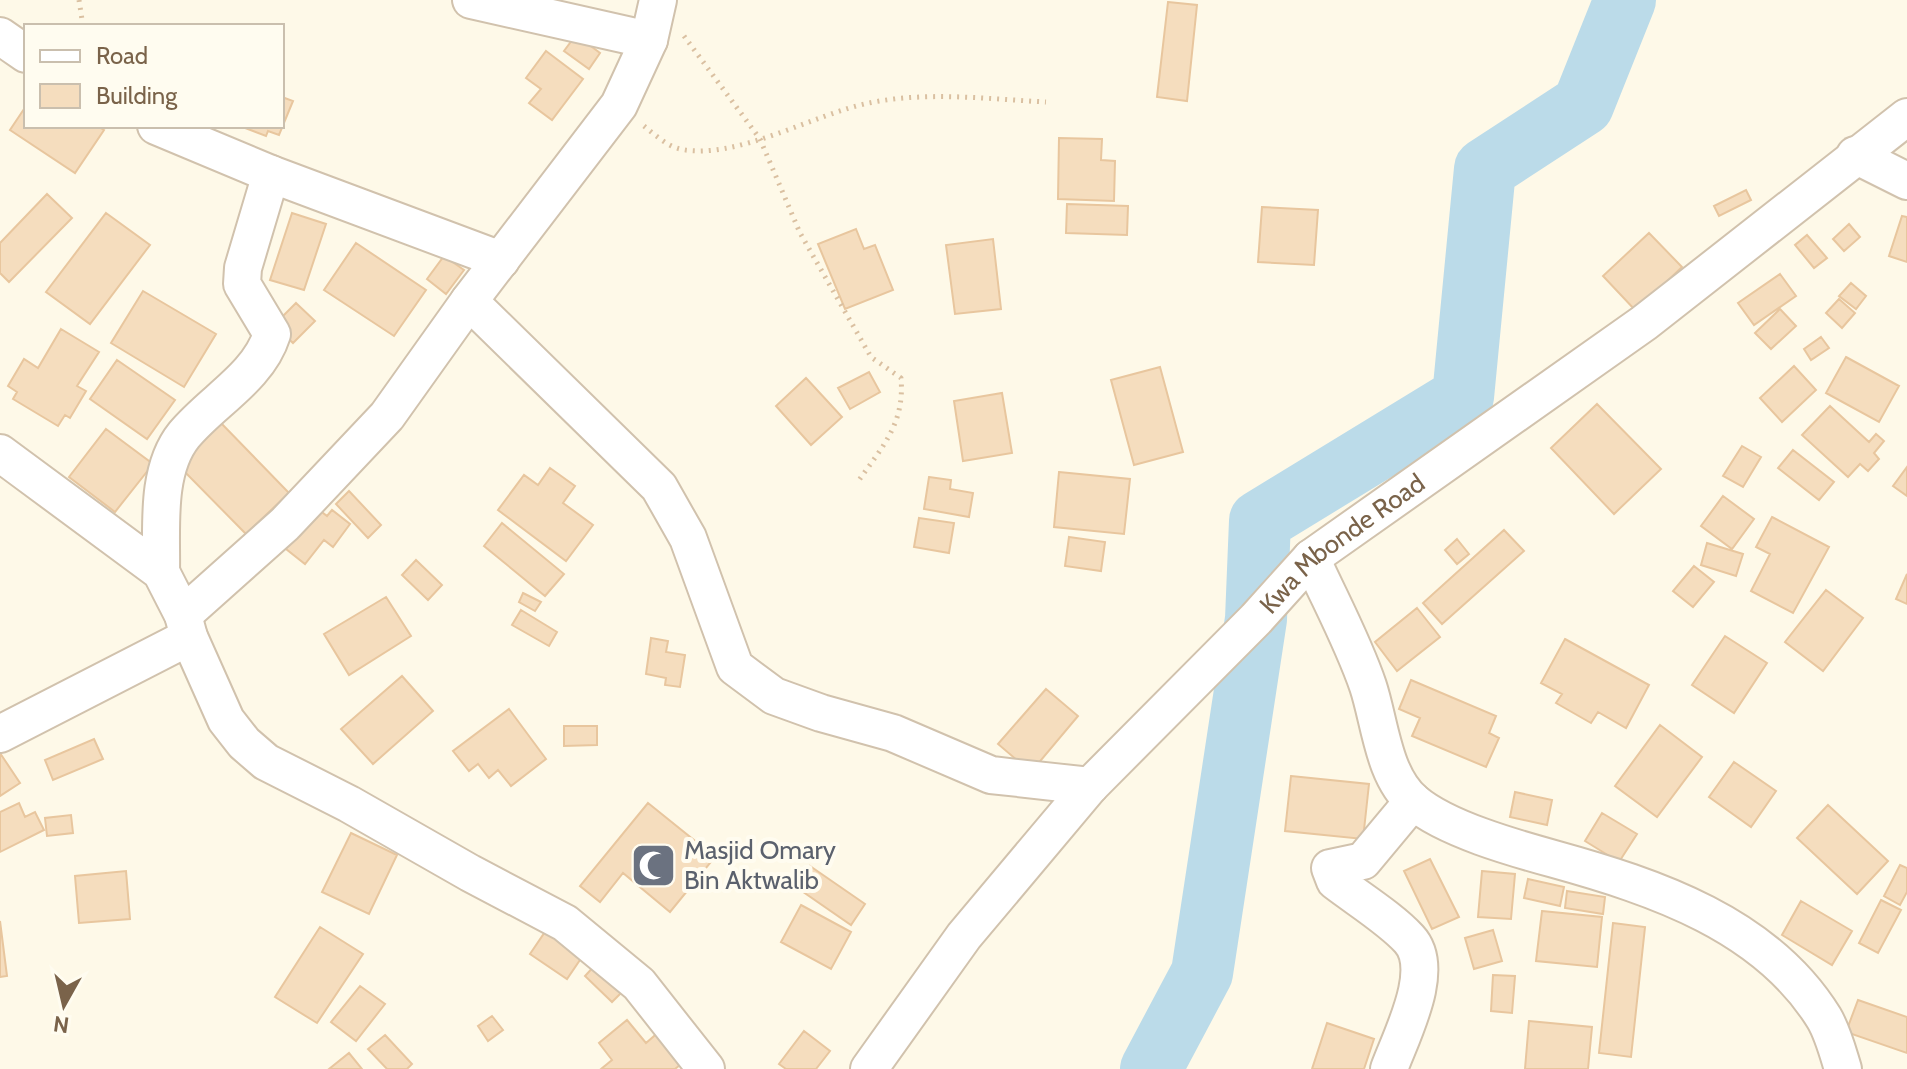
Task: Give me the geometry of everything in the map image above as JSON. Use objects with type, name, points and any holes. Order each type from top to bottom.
[{"type":"street","points":[[471,0],[649,40]]},
{"type":"street","points":[[0,734],[186,626],[387,416],[469,301],[619,105],[649,40],[658,0]]},
{"type":"street","points":[[0,36],[24,53]]},
{"type":"street","name":"Kwa Mbonde Road","points":[[869,1069],[964,936],[1090,786],[1256,619],[1311,558],[1644,323],[1907,117]]},
{"type":"street","points":[[161,128],[271,174],[501,260]]},
{"type":"street","points":[[1855,155],[1907,181]]},
{"type":"street","points":[[271,174],[243,268],[242,284],[272,334],[267,348],[246,375],[183,436],[169,465],[163,499],[161,572],[226,720],[244,743],[266,762],[565,923],[639,984],[706,1069]]},
{"type":"street","points":[[469,301],[659,487],[688,538],[735,667],[774,696],[893,733],[991,775],[1090,786]]},
{"type":"street","points":[[0,453],[161,572]]},
{"type":"street","points":[[1311,558],[1367,685],[1390,769],[1413,801],[1448,821],[1517,849],[1626,879],[1717,920],[1753,942],[1796,979],[1825,1021],[1843,1069]]},
{"type":"street","points":[[1389,1069],[1418,989],[1421,960],[1411,940],[1335,881],[1330,868],[1363,861],[1413,801]]},
{"type":"path","points":[[79,0],[83,24]]},
{"type":"path","points":[[658,0],[760,139],[800,233],[871,357],[901,378],[903,399],[896,427],[857,483]]},
{"type":"path","points":[[619,105],[659,138],[679,149],[700,150],[760,139],[870,103],[938,96],[1046,102]]},
{"type":"building","points":[[1168,2],[1197,5],[1187,101],[1157,97]]},
{"type":"building","points":[[576,35],[600,53],[589,69],[564,51]]},
{"type":"building","points":[[546,51],[583,79],[552,120],[529,103],[541,89],[526,78]]},
{"type":"building","points":[[284,98],[293,101],[284,123]]},
{"type":"building","points":[[24,109],[24,128],[104,130],[75,173],[10,130]]},
{"type":"building","points":[[245,128],[282,128],[279,135],[268,131],[266,136]]},
{"type":"building","points":[[1059,138],[1102,139],[1101,160],[1115,161],[1114,201],[1058,199]]},
{"type":"building","points":[[1746,190],[1751,200],[1719,216],[1714,206]]},
{"type":"building","points":[[47,194],[72,218],[9,282],[0,273],[0,243]]},
{"type":"building","points":[[1067,204],[1128,206],[1127,235],[1066,233]]},
{"type":"building","points":[[1262,207],[1318,210],[1314,265],[1258,262]]},
{"type":"building","points":[[106,213],[150,245],[90,324],[46,292]]},
{"type":"building","points":[[292,213],[326,224],[304,290],[270,280]]},
{"type":"building","points":[[1902,216],[1907,217],[1907,262],[1889,256]]},
{"type":"building","points":[[1849,224],[1860,237],[1844,251],[1833,239]]},
{"type":"building","points":[[856,229],[864,249],[875,245],[893,290],[845,309],[818,244]]},
{"type":"building","points":[[1649,233],[1682,267],[1636,311],[1603,276]]},
{"type":"building","points":[[1807,235],[1827,258],[1814,268],[1795,245]]},
{"type":"building","points":[[993,239],[1001,309],[955,314],[946,245]]},
{"type":"building","points":[[356,243],[426,290],[394,336],[324,290]]},
{"type":"building","points":[[444,256],[464,270],[446,294],[427,279]]},
{"type":"building","points":[[1780,274],[1796,296],[1754,325],[1738,303]]},
{"type":"building","points":[[1851,283],[1866,296],[1856,309],[1839,296]]},
{"type":"building","points":[[143,291],[216,334],[184,387],[111,343]]},
{"type":"building","points":[[1839,299],[1855,313],[1842,328],[1826,313]]},
{"type":"building","points":[[296,303],[315,321],[293,343],[274,325]]},
{"type":"building","points":[[1780,309],[1796,326],[1771,349],[1755,333]]},
{"type":"building","points":[[61,329],[99,352],[77,386],[86,391],[70,418],[65,415],[58,426],[13,399],[17,392],[8,386],[24,359],[38,368]]},
{"type":"building","points":[[1821,337],[1829,348],[1811,360],[1804,349]]},
{"type":"building","points":[[1846,357],[1899,386],[1879,422],[1826,393]]},
{"type":"building","points":[[117,360],[175,400],[147,439],[90,399]]},
{"type":"building","points":[[1794,366],[1816,390],[1782,422],[1760,398]]},
{"type":"building","points":[[1160,367],[1183,452],[1134,465],[1111,380]]},
{"type":"building","points":[[869,372],[880,392],[850,409],[838,388]]},
{"type":"building","points":[[806,378],[842,417],[811,445],[776,406]]},
{"type":"building","points":[[1002,393],[1012,453],[963,461],[954,401]]},
{"type":"building","points":[[1597,404],[1661,469],[1614,514],[1551,448]]},
{"type":"building","points":[[1830,406],[1869,442],[1876,434],[1884,441],[1874,453],[1879,459],[1868,471],[1860,464],[1848,477],[1802,435]]},
{"type":"building","points":[[220,422],[289,493],[246,534],[177,464]]},
{"type":"building","points":[[106,429],[153,464],[115,512],[69,477]]},
{"type":"building","points":[[1742,446],[1761,457],[1743,487],[1723,476]]},
{"type":"building","points":[[1793,450],[1834,482],[1819,500],[1778,468]]},
{"type":"building","points":[[1907,467],[1907,496],[1893,486]]},
{"type":"building","points":[[550,468],[575,486],[563,503],[593,525],[566,561],[498,510],[524,475],[538,485]]},
{"type":"building","points":[[1059,472],[1130,479],[1124,534],[1054,527]]},
{"type":"building","points":[[929,477],[951,480],[950,489],[973,493],[969,517],[924,509]]},
{"type":"building","points":[[349,491],[381,525],[368,538],[336,504]]},
{"type":"building","points":[[1723,496],[1754,519],[1732,549],[1701,526]]},
{"type":"building","points":[[313,505],[327,516],[332,510],[350,524],[333,547],[324,540],[305,564],[281,545]]},
{"type":"building","points":[[1772,517],[1829,547],[1793,613],[1751,591],[1770,554],[1756,547]]},
{"type":"building","points":[[919,518],[954,523],[949,553],[914,547]]},
{"type":"building","points":[[502,523],[564,574],[545,596],[484,546]]},
{"type":"building","points":[[1504,530],[1524,551],[1442,624],[1423,603]]},
{"type":"building","points":[[1069,537],[1105,542],[1101,571],[1065,566]]},
{"type":"building","points":[[1457,539],[1469,554],[1457,564],[1445,550]]},
{"type":"building","points":[[1707,543],[1743,554],[1736,576],[1701,565]]},
{"type":"building","points":[[416,560],[442,585],[428,600],[402,575]]},
{"type":"building","points":[[1694,566],[1714,582],[1693,607],[1673,591]]},
{"type":"building","points":[[1907,574],[1907,604],[1896,599]]},
{"type":"building","points":[[1826,590],[1863,618],[1823,671],[1785,642]]},
{"type":"building","points":[[523,593],[541,602],[535,611],[519,602]]},
{"type":"building","points":[[386,597],[411,636],[349,675],[324,634]]},
{"type":"building","points":[[1417,608],[1440,637],[1397,671],[1375,642]]},
{"type":"building","points":[[521,610],[557,632],[549,646],[512,625]]},
{"type":"building","points":[[1725,636],[1767,663],[1734,713],[1692,685]]},
{"type":"building","points":[[651,638],[668,641],[666,652],[685,655],[680,687],[665,685],[666,678],[646,674]]},
{"type":"building","points":[[1565,639],[1649,685],[1626,728],[1598,712],[1591,723],[1556,703],[1562,694],[1541,683]]},
{"type":"building","points":[[402,676],[433,711],[373,764],[341,729]]},
{"type":"building","points":[[1411,680],[1496,716],[1489,733],[1499,738],[1486,767],[1412,736],[1420,718],[1399,709]]},
{"type":"building","points":[[1046,689],[1078,716],[1031,772],[998,744]]},
{"type":"building","points":[[509,709],[546,759],[511,786],[498,770],[489,778],[478,764],[469,771],[453,751]]},
{"type":"building","points":[[1660,725],[1702,757],[1657,817],[1615,786]]},
{"type":"building","points":[[564,726],[597,726],[597,745],[564,746]]},
{"type":"building","points":[[94,739],[103,759],[53,780],[45,760]]},
{"type":"building","points":[[0,753],[20,783],[0,796]]},
{"type":"building","points":[[1734,762],[1776,791],[1751,827],[1709,797]]},
{"type":"building","points":[[1291,776],[1369,784],[1363,839],[1285,831]]},
{"type":"building","points":[[1515,792],[1552,800],[1547,825],[1510,817]]},
{"type":"building","points":[[19,803],[25,817],[35,812],[44,830],[0,852],[0,812]]},
{"type":"building","name":"Masjid Omary Bin Aktwalib","points":[[648,803],[715,857],[670,912],[623,873],[600,902],[580,886]]},
{"type":"building","points":[[1828,805],[1888,861],[1857,894],[1797,838]]},
{"type":"building","points":[[1602,813],[1637,834],[1619,862],[1585,841]]},
{"type":"building","points":[[71,815],[73,833],[47,836],[45,818]]},
{"type":"building","points":[[351,833],[397,855],[369,914],[322,892]]},
{"type":"building","points":[[1430,859],[1459,917],[1432,929],[1404,871]]},
{"type":"building","points":[[1900,865],[1907,868],[1907,892],[1900,905],[1884,896]]},
{"type":"building","points":[[810,866],[865,904],[851,925],[796,887]]},
{"type":"building","points":[[126,871],[130,919],[79,923],[75,876]]},
{"type":"building","points":[[1482,871],[1515,874],[1511,919],[1478,917]]},
{"type":"building","points":[[1528,879],[1564,887],[1560,906],[1524,898]]},
{"type":"building","points":[[1567,891],[1605,897],[1603,914],[1565,908]]},
{"type":"building","points":[[1881,900],[1901,910],[1878,953],[1859,943]]},
{"type":"building","points":[[1801,901],[1852,931],[1832,965],[1782,935]]},
{"type":"building","points":[[801,905],[851,932],[831,969],[781,942]]},
{"type":"building","points":[[1542,911],[1602,917],[1597,967],[1536,961]]},
{"type":"building","points":[[0,921],[7,976],[0,977]]},
{"type":"building","points":[[1613,923],[1645,927],[1631,1057],[1599,1053]]},
{"type":"building","points":[[320,927],[363,954],[317,1023],[275,997]]},
{"type":"building","points":[[547,929],[584,954],[567,979],[530,954]]},
{"type":"building","points":[[1493,930],[1502,961],[1474,969],[1465,938]]},
{"type":"building","points":[[597,963],[624,990],[612,1002],[585,976]]},
{"type":"building","points":[[1493,975],[1515,976],[1512,1013],[1491,1011]]},
{"type":"building","points":[[360,986],[385,1004],[356,1041],[331,1022]]},
{"type":"building","points":[[1858,1000],[1907,1017],[1907,1053],[1846,1032]]},
{"type":"building","points":[[492,1016],[503,1030],[488,1041],[478,1026]]},
{"type":"building","points":[[627,1020],[646,1043],[661,1030],[686,1060],[675,1069],[601,1069],[612,1060],[599,1043]]},
{"type":"building","points":[[1529,1021],[1592,1027],[1588,1069],[1525,1069]]},
{"type":"building","points":[[1327,1023],[1374,1039],[1364,1069],[1312,1069]]},
{"type":"building","points":[[804,1031],[830,1051],[816,1069],[786,1069],[779,1064]]},
{"type":"building","points":[[385,1035],[412,1064],[407,1069],[387,1069],[368,1049]]},
{"type":"building","points":[[349,1053],[362,1069],[329,1069]]},
{"type":"waterway","points":[[1151,1069],[1202,973],[1256,619],[1260,521],[1463,397],[1485,169],[1583,105],[1625,0]]},
{"type":"place","name":"Masjid Omary Bin Aktwalib","points":[[653,865]]}]
